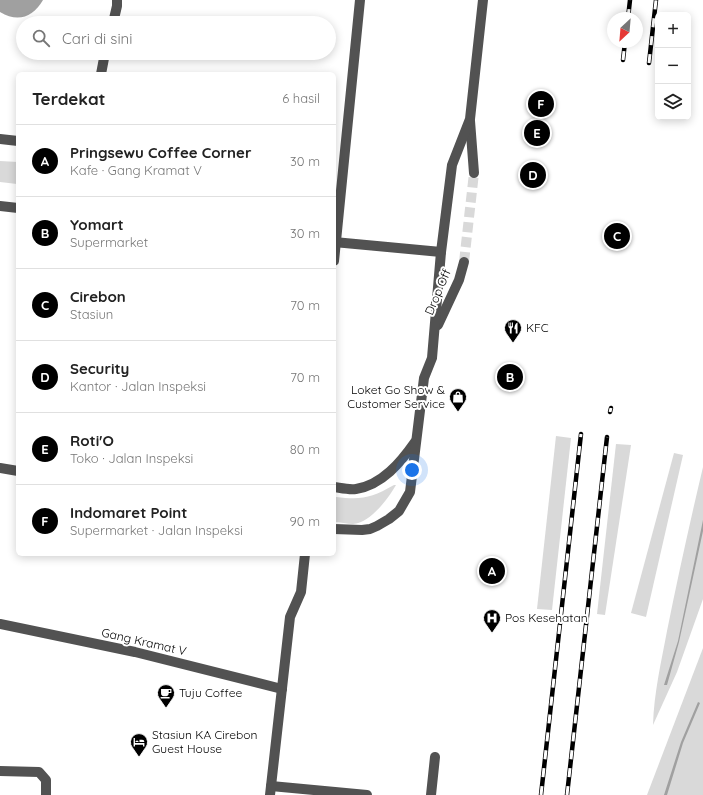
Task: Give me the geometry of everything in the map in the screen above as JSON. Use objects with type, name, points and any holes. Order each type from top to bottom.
[{"type":"street","points":[[114,16],[117,0]]},
{"type":"street","points":[[336,219],[338,174],[360,0]]},
{"type":"street","points":[[474,172],[470,119],[483,0]]},
{"type":"street","points":[[101,72],[104,60]]},
{"type":"street","points":[[336,529],[370,529],[389,519],[399,511],[410,492],[424,378],[432,358],[452,165],[470,119]]},
{"type":"street","points":[[0,139],[16,141]]},
{"type":"street","points":[[0,206],[16,208]]},
{"type":"street","points":[[336,242],[442,252]]},
{"type":"street","name":"Drop Off","points":[[435,332],[459,280],[464,262]]},
{"type":"street","points":[[336,487],[356,489],[368,486],[382,478],[407,454],[416,440]]},
{"type":"street","points":[[0,468],[16,471]]},
{"type":"street","points":[[305,556],[301,592],[290,617],[271,790],[367,795]]},
{"type":"street","name":"Gang Kramat V","points":[[0,624],[135,652],[282,689]]},
{"type":"street","points":[[431,795],[435,757]]},
{"type":"street","points":[[0,771],[39,772],[46,780],[46,795]]},
{"type":"shaded area","points":[[0,0],[43,0],[35,11],[24,16],[13,17],[0,12]]},
{"type":"shaded area","points":[[0,161],[16,162],[16,184],[0,182]]},
{"type":"shaded area","points":[[556,436],[571,438],[552,610],[537,609]]},
{"type":"shaded area","points":[[616,444],[631,445],[605,615],[597,614]]},
{"type":"shaded area","points":[[674,453],[683,455],[646,617],[631,613]]},
{"type":"shaded area","points":[[703,467],[703,599],[677,672],[653,725],[660,666],[684,549]]},
{"type":"shaded area","points":[[396,485],[378,509],[366,519],[359,523],[353,524],[336,522],[336,497],[360,498],[379,493]]},
{"type":"shaded area","points":[[703,520],[703,531],[679,642],[667,685],[664,685],[678,641]]},
{"type":"shaded area","points":[[703,648],[703,795],[647,795]]},
{"type":"shaded area","points":[[698,702],[700,703],[683,743],[667,795],[664,795],[681,742]]},
{"type":"tunnel","points":[[464,262],[474,173]]},
{"type":"railway","points":[[629,12],[630,0]]},
{"type":"railway","points":[[649,63],[656,0]]},
{"type":"railway","points":[[623,60],[624,48]]},
{"type":"railway","points":[[610,412],[611,408]]},
{"type":"railway","points":[[541,795],[581,434]]},
{"type":"railway","points":[[567,795],[607,437]]},
{"type":"place","name":"Indomaret Point","points":[[541,104]]},
{"type":"place","name":"Roti'O","points":[[537,133]]},
{"type":"place","name":"Security","points":[[533,175]]},
{"type":"place","name":"Cirebon","points":[[617,236]]},
{"type":"place","name":"KFC","points":[[513,343]]},
{"type":"place","name":"Yomart","points":[[510,377]]},
{"type":"place","name":"Loket Go Show & Customer Service","points":[[458,412]]},
{"type":"place","name":"Pringsewu Coffee Corner","points":[[492,571]]},
{"type":"place","name":"Pos Kesehatan","points":[[492,633]]},
{"type":"place","name":"Tuju Coffee","points":[[166,708]]},
{"type":"place","name":"Stasiun KA Cirebon Guest House","points":[[139,757]]}]
